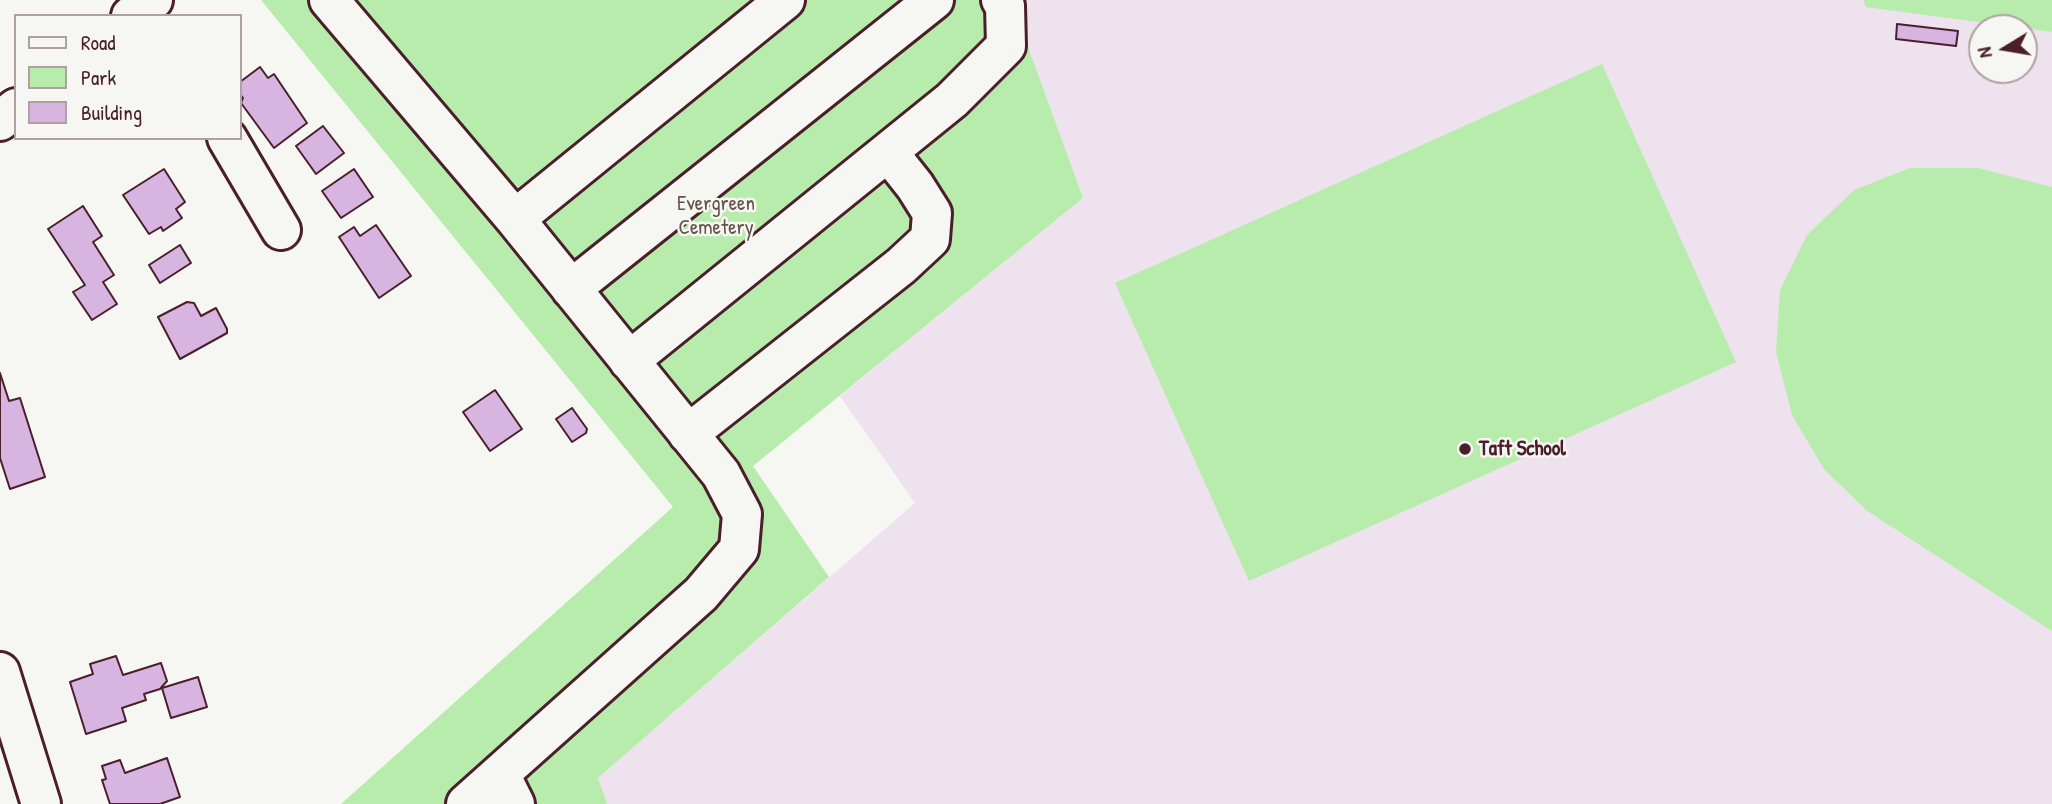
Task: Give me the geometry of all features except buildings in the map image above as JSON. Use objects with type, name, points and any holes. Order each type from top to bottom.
[{"type":"street","points":[[330,0],[515,219],[721,474],[742,514],[739,549],[701,594],[508,789],[466,804]]},
{"type":"street","points":[[515,219],[785,0]]},
{"type":"street","points":[[571,289],[934,0]]},
{"type":"street","points":[[629,361],[952,100],[1006,46],[1005,6],[1002,0]]},
{"type":"street","points":[[0,121],[14,110]]},
{"type":"street","points":[[228,140],[281,230]]},
{"type":"street","points":[[688,435],[930,239],[932,213],[888,152]]},
{"type":"street","points":[[0,672],[41,804]]},
{"type":"shaded area","name":"Taft School","points":[[1011,0],[2052,0],[2052,804],[605,804],[598,778],[915,503],[840,396],[1083,198]]},
{"type":"green space","name":"Evergreen Cemetery","points":[[261,0],[1011,0],[1083,198],[753,466],[829,577],[598,778],[607,804],[341,804],[673,507]]},
{"type":"green space","points":[[1863,0],[2052,0],[2052,32],[2038,30],[2038,14],[1968,14],[1968,21],[1866,7]]},
{"type":"green space","points":[[1602,64],[1736,362],[1249,581],[1115,283]]},
{"type":"green space","points":[[1910,168],[1978,168],[2052,187],[2052,631],[1866,510],[1824,469],[1792,415],[1776,352],[1780,290],[1807,235],[1854,190]]},
{"type":"place","name":"Taft School","points":[[1465,449]]}]
